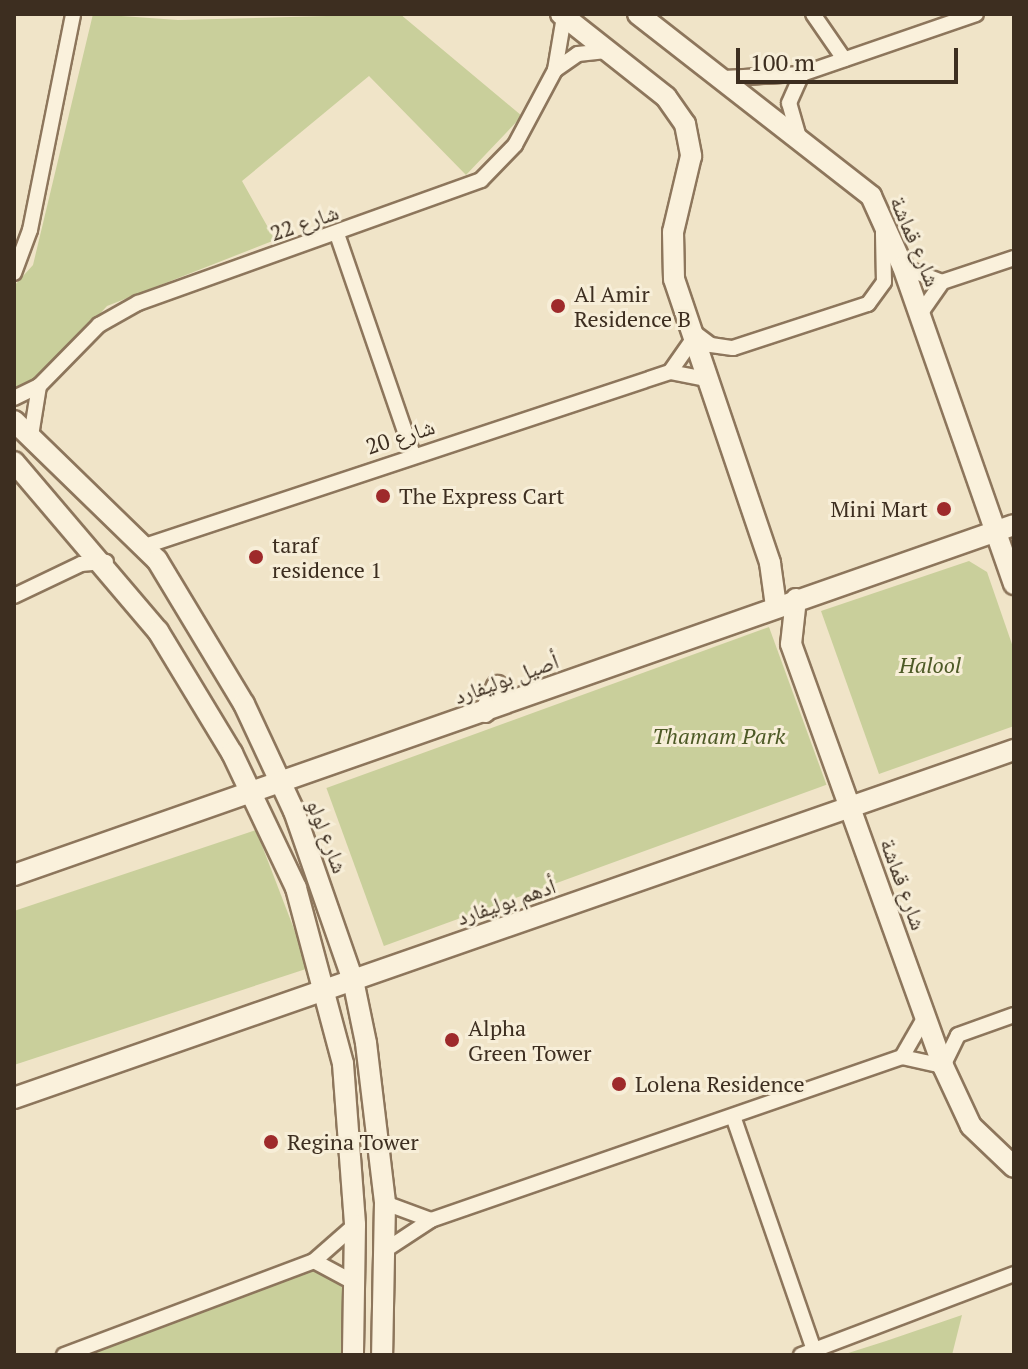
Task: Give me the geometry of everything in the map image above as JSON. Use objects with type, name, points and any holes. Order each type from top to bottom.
[{"type":"street","points":[[14,273],[30,230],[73,14]]},
{"type":"street","name":"شارع قماشة","points":[[638,14],[856,179],[883,216],[1005,528],[1014,584]]},
{"type":"street","points":[[813,14],[844,59]]},
{"type":"street","points":[[723,78],[802,74],[954,17],[976,14]]},
{"type":"street","name":"شارع قماشة","points":[[562,15],[666,97],[688,134],[690,166],[672,248],[689,334],[786,602],[791,644],[943,1066],[981,1140],[1014,1167]]},
{"type":"street","name":"شارع 22","points":[[14,398],[39,386],[118,312],[481,180],[515,145],[555,70],[562,15]]},
{"type":"street","points":[[555,70],[578,54],[606,51]]},
{"type":"street","points":[[798,134],[789,103],[802,74]]},
{"type":"street","points":[[670,372],[689,334],[711,345],[733,348],[868,304],[885,276],[883,216]]},
{"type":"street","points":[[337,234],[413,455]]},
{"type":"street","points":[[920,314],[942,282],[1014,258]]},
{"type":"street","points":[[903,267],[942,282]]},
{"type":"street","name":"شارع 20","points":[[145,546],[670,372],[705,379]]},
{"type":"street","points":[[31,436],[39,386]]},
{"type":"street","name":"شارع لولو","points":[[14,421],[145,546],[223,668],[280,783],[353,980],[385,1203],[387,1249],[382,1355]]},
{"type":"street","points":[[14,462],[107,563],[177,661],[253,793],[296,888],[328,988],[347,1102],[355,1225],[353,1355]]},
{"type":"street","name":"أصيل بوليفارد","points":[[14,875],[485,712],[786,602],[1005,528]]},
{"type":"street","points":[[81,564],[85,537]]},
{"type":"street","points":[[14,596],[81,564],[107,563]]},
{"type":"street","points":[[485,712],[497,686]]},
{"type":"street","name":"أدهم بوليفارد","points":[[14,1098],[1014,750]]},
{"type":"street","points":[[902,1057],[925,1014]]},
{"type":"street","points":[[387,1249],[431,1220],[734,1119],[902,1057],[943,1066],[958,1035],[1014,1015]]},
{"type":"street","points":[[734,1119],[807,1353],[1014,1274]]},
{"type":"street","points":[[385,1203],[431,1220]]},
{"type":"street","points":[[64,1355],[314,1261],[355,1225]]},
{"type":"street","points":[[314,1261],[355,1283]]},
{"type":"green space","points":[[93,14],[178,20],[400,14],[522,116],[466,175],[369,76],[242,181],[275,240],[107,306],[26,394],[14,389],[14,286],[33,265]]},
{"type":"green space","name":"Halool","points":[[969,561],[987,572],[1014,650],[1014,726],[879,774],[821,611]]},
{"type":"green space","name":"Thamam Park","points":[[769,627],[826,785],[384,946],[326,788]]},
{"type":"green space","points":[[256,830],[309,968],[14,1065],[14,911]]},
{"type":"green space","points":[[314,1261],[351,1296],[342,1355],[71,1355]]},
{"type":"green space","points":[[962,1315],[952,1355],[842,1355],[886,1341]]},
{"type":"place","name":"Al Amir Residence B","points":[[558,306]]},
{"type":"place","name":"The Express Cart","points":[[383,496]]},
{"type":"place","name":"Mini Mart","points":[[944,509]]},
{"type":"place","name":"taraf residence 1","points":[[256,557]]},
{"type":"place","name":"Alpha Green Tower","points":[[452,1040]]},
{"type":"place","name":"Lolena Residence","points":[[619,1084]]},
{"type":"place","name":"Regina Tower","points":[[271,1142]]}]
